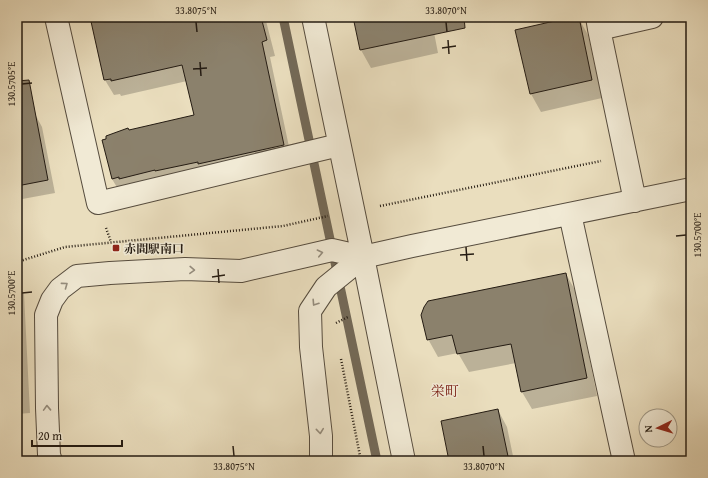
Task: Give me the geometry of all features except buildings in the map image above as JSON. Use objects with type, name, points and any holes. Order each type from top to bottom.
[{"type":"street","points":[[56,17],[98,203],[339,145]]},
{"type":"street","points":[[313,17],[404,461]]},
{"type":"street","points":[[635,201],[598,23],[652,17]]},
{"type":"street","points":[[321,461],[321,436],[311,347],[310,311],[326,287],[363,258],[691,189]]},
{"type":"street","points":[[570,214],[624,461]]},
{"type":"street","points":[[51,461],[49,455],[47,408],[46,315],[52,300],[60,289],[77,276],[185,269],[241,271],[332,250],[363,258]]},
{"type":"path","points":[[17,262],[65,247],[283,226],[626,156]]},
{"type":"path","points":[[334,324],[373,306]]},
{"type":"path","points":[[340,352],[361,461]]},
{"type":"path","points":[[17,414],[18,461]]},
{"type":"waterway","points":[[283,17],[377,461]]},
{"type":"place","name":"赤間駅南口","points":[[116,248]]},
{"type":"district","name":"栄町","points":[[445,391]]}]
